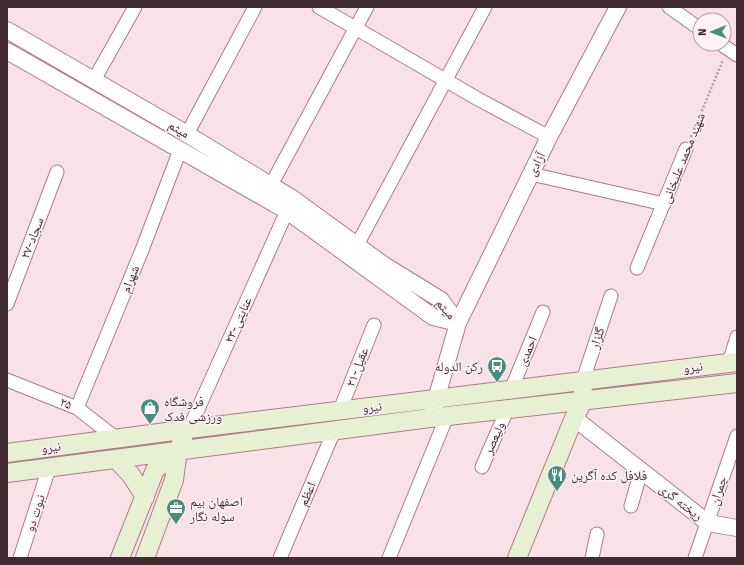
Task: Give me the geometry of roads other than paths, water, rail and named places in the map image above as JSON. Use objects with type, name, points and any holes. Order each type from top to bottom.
[{"type":"main road","name":"نیرو","points":[[7,453],[340,410],[436,400],[733,362]]},
{"type":"main road","points":[[517,558],[574,418],[583,402],[583,380]]},
{"type":"main road","name":"نیرو","points":[[7,473],[439,417],[583,402],[737,383]]},
{"type":"main road","points":[[145,558],[174,480],[178,450],[189,429]]},
{"type":"main road","points":[[120,558],[155,470],[178,450]]},
{"type":"main road","points":[[116,459],[131,475],[145,497]]},
{"type":"main road","points":[[155,470],[169,470],[174,480]]},
{"type":"street","points":[[94,80],[135,7]]},
{"type":"street","points":[[187,134],[255,7]]},
{"type":"street","points":[[319,7],[445,80],[549,137]]},
{"type":"street","points":[[270,185],[367,7]]},
{"type":"street","points":[[357,245],[485,7]]},
{"type":"street","name":"آزادی","points":[[439,417],[436,400],[458,323],[549,137],[618,7]]},
{"type":"street","points":[[669,7],[692,23]]},
{"type":"street","name":"میثم","points":[[7,30],[187,134],[292,198],[384,265],[441,300],[458,323]]},
{"type":"street","name":"میثم","points":[[7,51],[287,211],[433,318],[458,323]]},
{"type":"street","name":"شهید محمد علیخانی","points":[[637,268],[686,149]]},
{"type":"street","name":"شهرام","points":[[77,408],[142,250],[180,150]]},
{"type":"street","name":"۲۷-سجاد","points":[[7,304],[57,172]]},
{"type":"street","points":[[531,174],[664,204]]},
{"type":"street","name":"۲۳-عنایتی","points":[[189,429],[287,211]]},
{"type":"street","name":"گلزار","points":[[583,380],[611,296]]},
{"type":"street","name":"احمدی","points":[[511,390],[543,312]]},
{"type":"street","name":"۲۱-عقیل","points":[[340,410],[374,325]]},
{"type":"street","points":[[733,362],[737,337]]},
{"type":"street","name":"۲۵","points":[[7,380],[77,408],[117,439]]},
{"type":"street","name":"ولیعصر","points":[[482,467],[507,410]]},
{"type":"street","points":[[389,558],[439,417]]},
{"type":"street","name":"ریخته گری","points":[[574,418],[708,523],[737,528]]},
{"type":"street","name":"اعظم","points":[[280,558],[334,431]]},
{"type":"street","name":"چمران","points":[[695,558],[737,436]]},
{"type":"street","name":"نبوت دو","points":[[20,558],[49,468]]},
{"type":"street","points":[[631,506],[641,471]]},
{"type":"street","points":[[592,558],[597,534]]},
{"type":"place","name":"رکن الدوله","points":[[497,383]]},
{"type":"place","name":"فروشگاه ورزشی فدک","points":[[150,425]]},
{"type":"place","name":"فلافل کده آگرین","points":[[557,492]]},
{"type":"place","name":"اصفهان بیم سوله نگار","points":[[176,525]]}]
